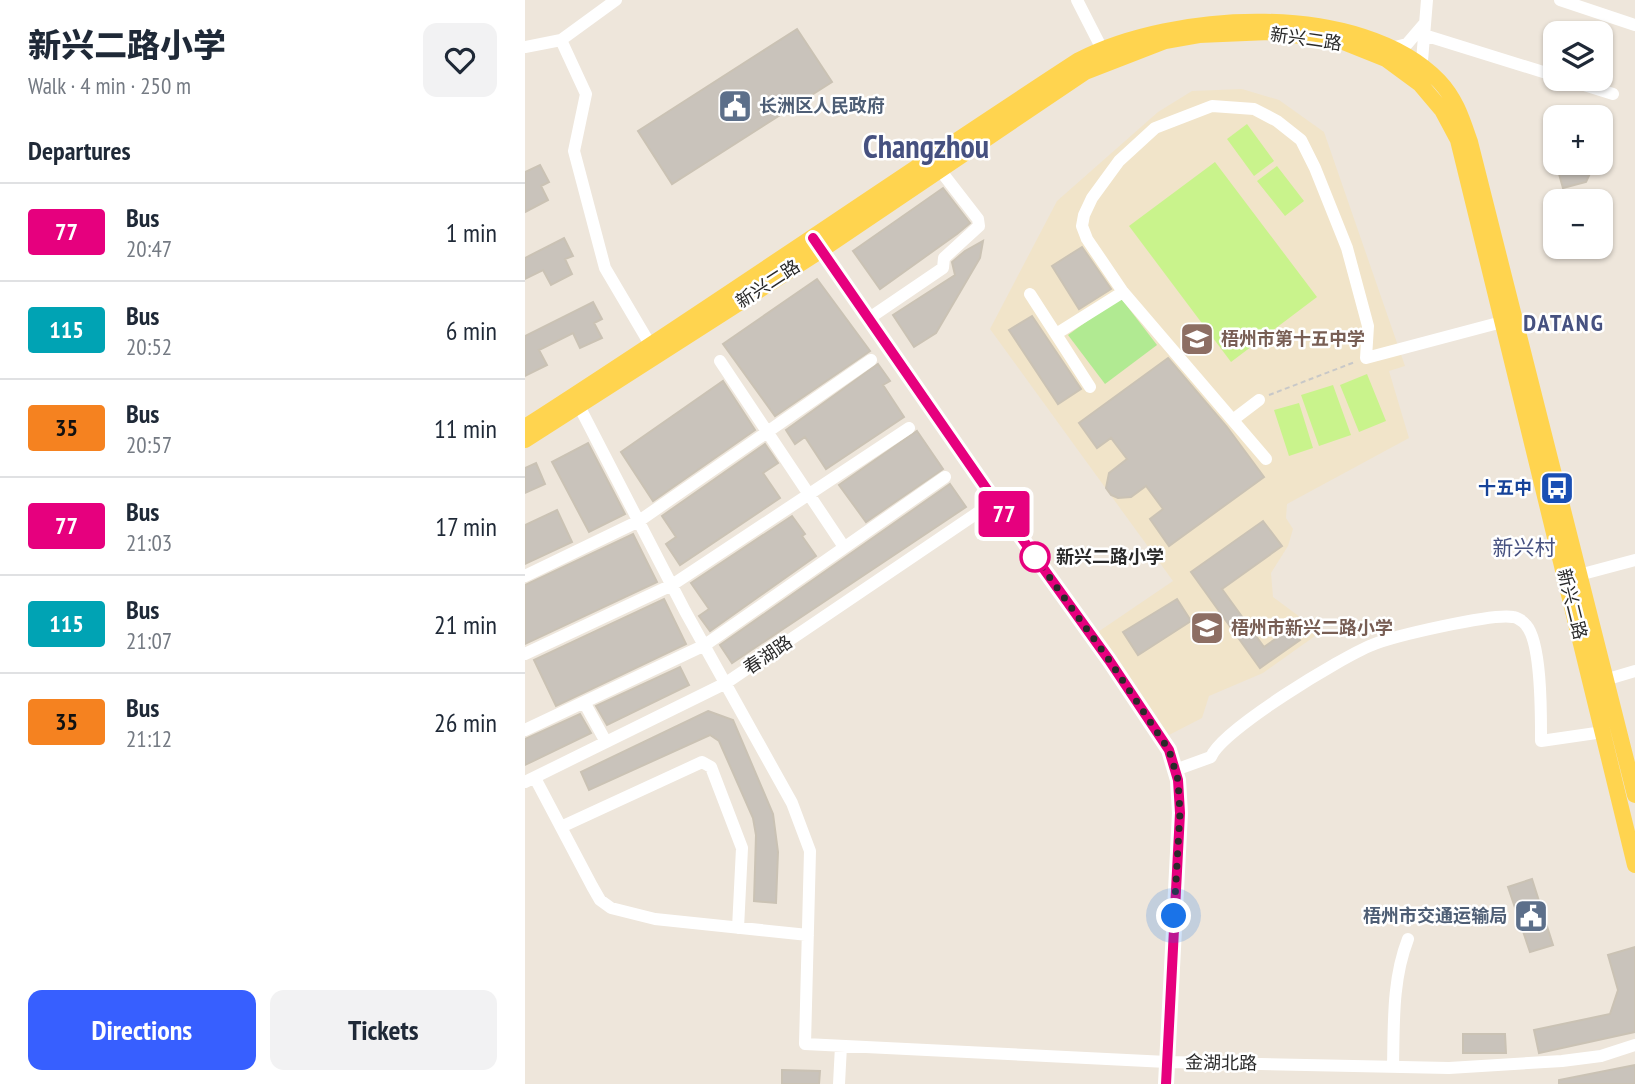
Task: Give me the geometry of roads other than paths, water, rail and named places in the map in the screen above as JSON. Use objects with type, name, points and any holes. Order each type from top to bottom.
[{"type":"main road","name":"新兴二路","points":[[525,440],[816,244],[953,142],[1102,48],[1152,32],[1210,21],[1273,20],[1328,25],[1369,35],[1422,64],[1440,82],[1457,105],[1470,142],[1579,575],[1599,682],[1603,732],[1635,864]]},
{"type":"main road","name":"新兴二路","points":[[525,426],[816,244],[940,170],[1085,72],[1165,41],[1199,35],[1269,32],[1341,41],[1386,59],[1420,84],[1442,110],[1458,140],[1502,322],[1599,682],[1635,795]]},
{"type":"street","points":[[525,47],[561,40],[617,0]]},
{"type":"street","points":[[1077,0],[1102,48]]},
{"type":"street","points":[[1420,84],[1427,0]]},
{"type":"street","points":[[1560,0],[1635,25]]},
{"type":"street","points":[[1395,47],[1407,44],[1424,29]]},
{"type":"street","points":[[1424,29],[1543,71]]},
{"type":"street","points":[[561,40],[586,94],[574,152],[605,268],[652,346]]},
{"type":"street","points":[[1603,91],[1613,94]]},
{"type":"street","points":[[1266,459],[1123,292],[1087,239],[1082,226],[1092,198],[1119,161],[1155,128],[1212,106],[1254,109],[1277,121],[1301,140],[1347,248],[1368,326],[1366,358],[1502,322]]},
{"type":"street","points":[[868,319],[943,268],[944,258],[979,226],[978,219],[940,170]]},
{"type":"street","points":[[816,244],[1109,660],[1169,750],[1178,780],[1180,813],[1166,1084]]},
{"type":"street","points":[[1056,334],[1123,292]]},
{"type":"street","points":[[1030,294],[1090,387]]},
{"type":"street","points":[[525,576],[639,521],[871,360]]},
{"type":"street","points":[[720,361],[844,547]]},
{"type":"street","points":[[1234,419],[1259,400]]},
{"type":"street","points":[[530,780],[561,827],[600,900],[611,908],[655,919],[808,934],[810,851],[792,803],[672,585],[579,406]]},
{"type":"street","points":[[525,654],[672,585],[909,428]]},
{"type":"street","points":[[526,728],[705,645],[945,477]]},
{"type":"street","name":"春湖路","points":[[530,780],[726,683],[995,501]]},
{"type":"street","points":[[1579,575],[1635,560]]},
{"type":"street","points":[[1175,770],[1211,757],[1214,749],[1236,729],[1350,655],[1374,643],[1493,617],[1515,617],[1528,626],[1539,666],[1541,741],[1603,732]]},
{"type":"street","points":[[1599,682],[1635,671]]},
{"type":"street","points":[[584,702],[606,742]]},
{"type":"street","points":[[561,827],[702,762],[712,767],[742,848],[738,928]]},
{"type":"street","name":"金湖北路","points":[[808,934],[805,1044],[1167,1062],[1449,1068],[1562,1062],[1601,1056],[1635,1045]]},
{"type":"street","points":[[1393,1067],[1399,961],[1408,939]]},
{"type":"street","points":[[839,1084],[841,1046]]},
{"type":"place","name":"长洲区人民政府","points":[[735,106]]},
{"type":"place","name":"梧州市第十五中学","points":[[1197,339]]},
{"type":"place","name":"十五中","points":[[1557,488]]},
{"type":"place","name":"新兴二路小学","points":[[1035,557]]},
{"type":"place","name":"梧州市新兴二路小学","points":[[1207,628]]},
{"type":"place","name":"梧州市交通运输局","points":[[1531,916]]},
{"type":"district","name":"Changzhou","points":[[926,147]]},
{"type":"district","name":"DATANG","points":[[1564,323]]},
{"type":"district","name":"新兴村","points":[[1524,548]]}]
